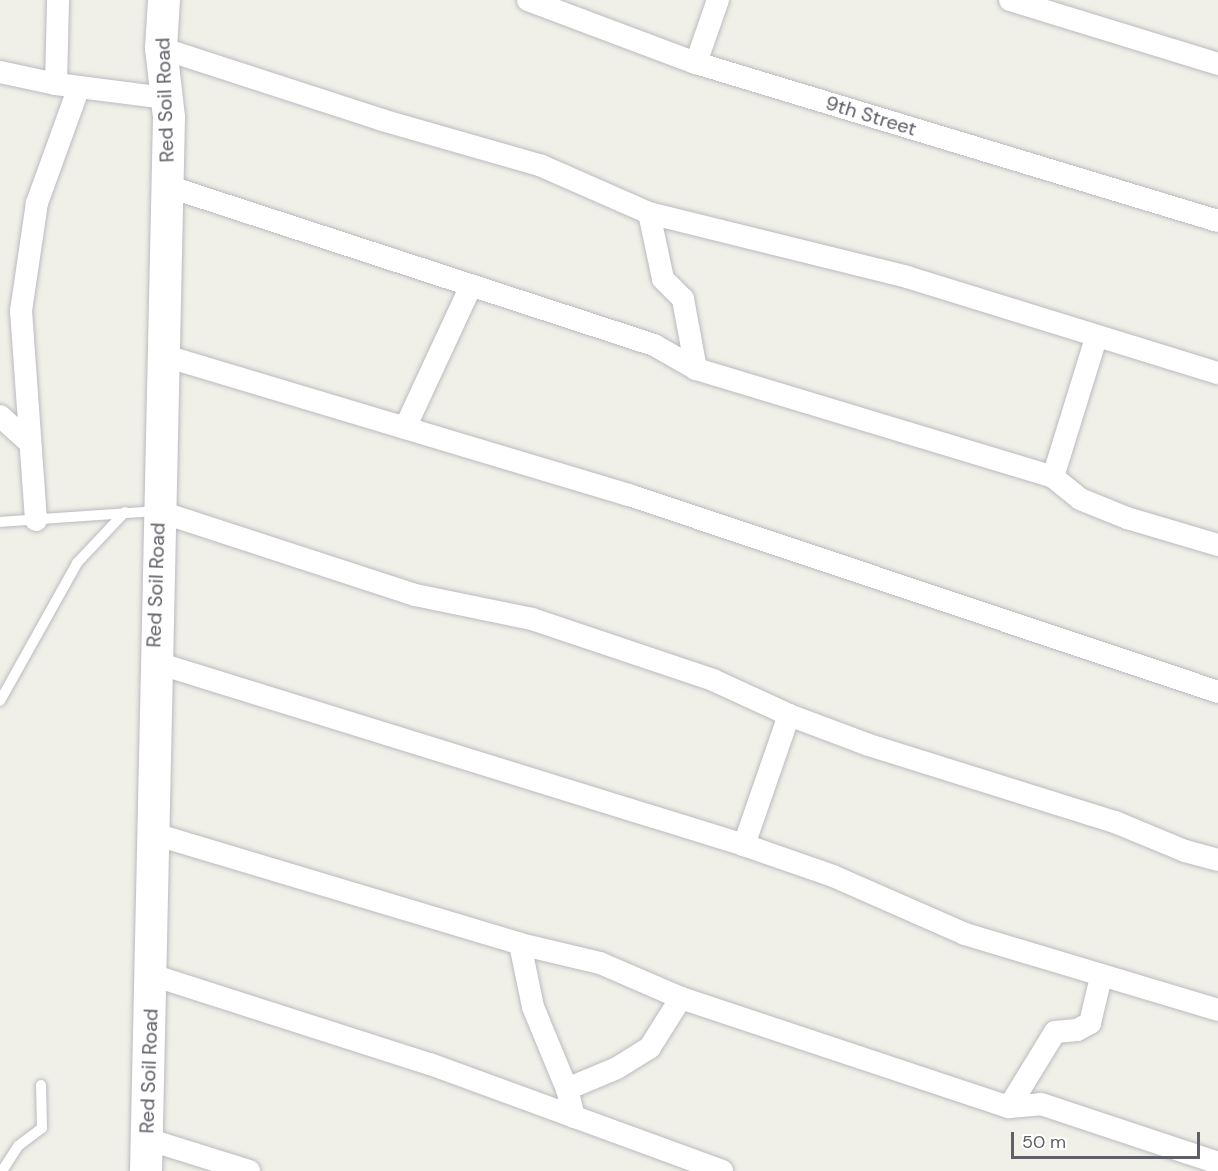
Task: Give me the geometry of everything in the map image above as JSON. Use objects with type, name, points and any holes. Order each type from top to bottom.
[{"type":"street","points":[[56,84],[58,0]]},
{"type":"street","name":"Red Soil Road","points":[[146,1171],[152,975],[154,662],[167,186],[166,98],[161,48],[164,0]]},
{"type":"street","name":"9th Street","points":[[528,0],[696,63],[1218,221]]},
{"type":"street","points":[[696,63],[718,0]]},
{"type":"street","points":[[1010,0],[1218,64]]},
{"type":"street","points":[[161,48],[382,120],[542,166],[649,213],[908,278],[1096,338],[1218,373]]},
{"type":"street","points":[[0,72],[56,84],[166,98]]},
{"type":"street","points":[[36,520],[21,311],[37,203],[79,87]]},
{"type":"street","points":[[167,186],[470,288],[654,345],[696,369],[1053,477],[1080,499],[1118,514],[1218,545]]},
{"type":"street","points":[[649,213],[663,279],[683,299],[696,369]]},
{"type":"street","points":[[405,428],[470,288]]},
{"type":"street","points":[[1053,477],[1096,338]]},
{"type":"street","points":[[162,355],[629,495],[1218,692]]},
{"type":"street","points":[[0,416],[29,442]]},
{"type":"street","points":[[158,511],[415,595],[532,619],[713,680],[789,715],[870,744],[1115,822],[1185,851],[1218,860]]},
{"type":"street","points":[[154,662],[744,845],[833,876],[965,934],[1218,1011]]},
{"type":"street","points":[[744,845],[789,715]]},
{"type":"street","points":[[152,833],[520,944],[600,963],[681,998],[1010,1107],[1041,1104],[1218,1163]]},
{"type":"street","points":[[520,944],[533,1007],[567,1089],[574,1117]]},
{"type":"street","points":[[152,975],[419,1060],[722,1171]]},
{"type":"street","points":[[1010,1107],[1055,1032],[1077,1030],[1090,1023],[1101,977]]},
{"type":"street","points":[[567,1089],[616,1068],[650,1047],[681,998]]},
{"type":"street","points":[[147,1139],[249,1171]]},
{"type":"lane","points":[[0,522],[158,511]]},
{"type":"lane","points":[[0,701],[78,563],[124,512]]},
{"type":"lane","points":[[2,1171],[8,1156],[42,1128],[42,1085]]}]
